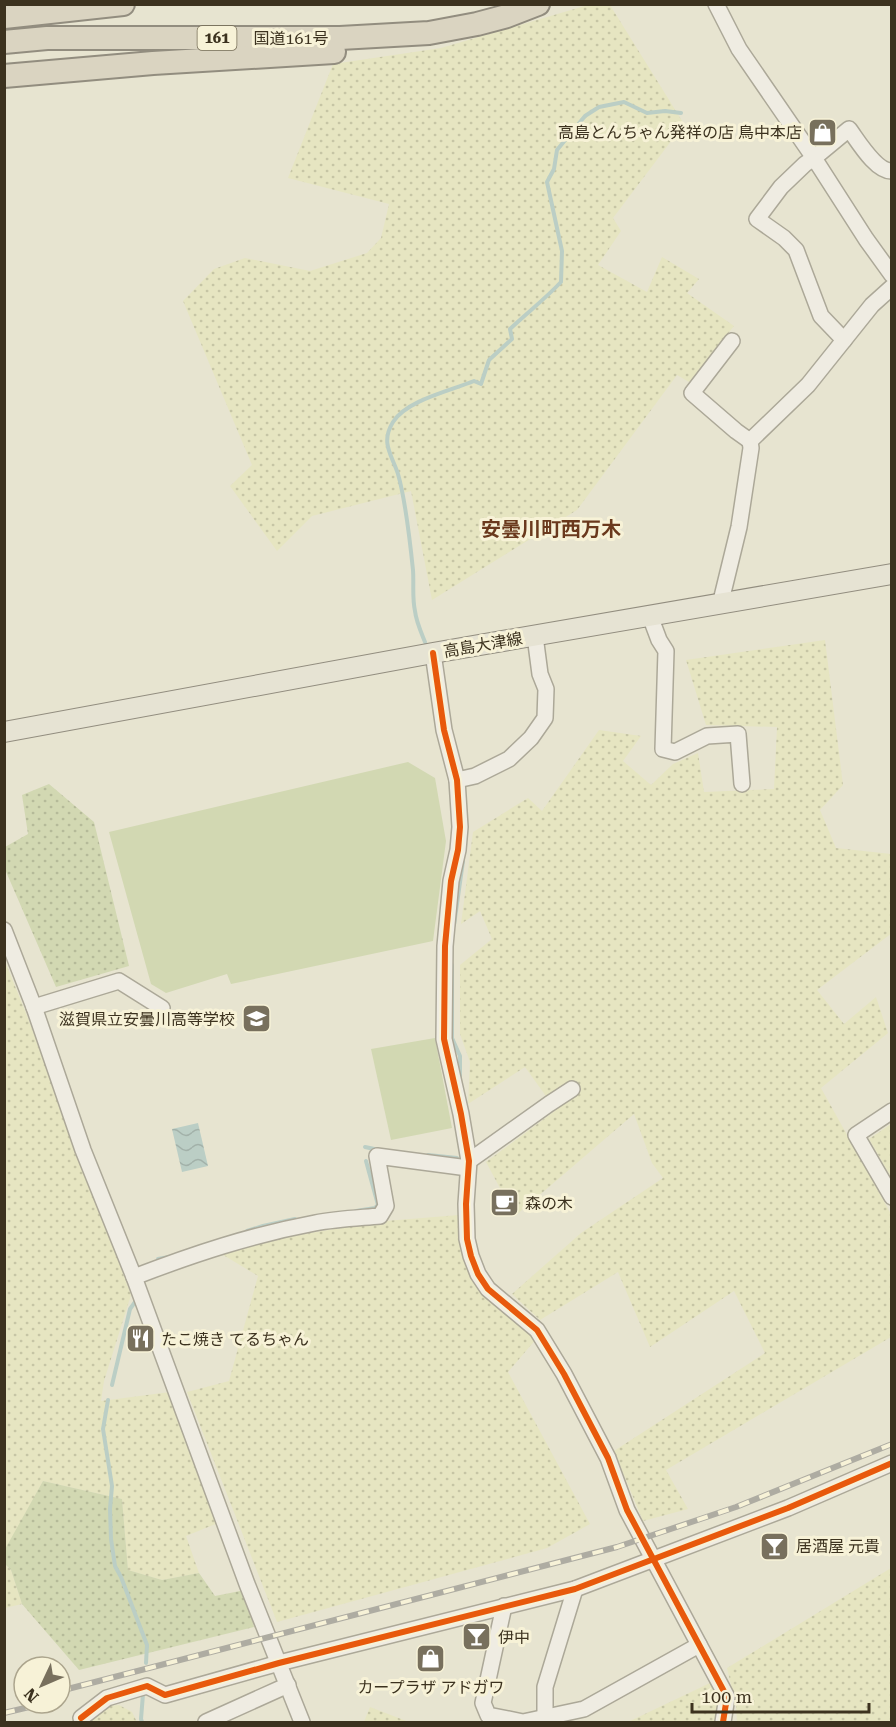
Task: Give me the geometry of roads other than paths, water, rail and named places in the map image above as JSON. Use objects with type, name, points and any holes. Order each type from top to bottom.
[{"type":"highway","points":[[4,17],[123,4]]},
{"type":"highway","name":"国道161号","points":[[4,42],[47,38],[340,38],[429,33],[497,19],[538,4]]},
{"type":"highway","points":[[4,76],[153,63],[338,52],[429,33]]},
{"type":"main road","name":"高島大津線","points":[[4,732],[433,653],[891,574]]},
{"type":"street","points":[[716,4],[739,49],[891,275]]},
{"type":"street","points":[[844,340],[821,316],[796,250],[758,219],[781,188],[805,164],[849,129],[878,166],[885,171],[891,171]]},
{"type":"street","points":[[750,441],[808,385],[872,305],[891,287]]},
{"type":"street","points":[[720,605],[739,527],[751,448],[750,441],[692,393],[732,341]]},
{"type":"street","points":[[650,616],[666,651],[663,748],[675,752],[707,736],[738,734],[742,784]]},
{"type":"street","points":[[457,780],[475,776],[509,759],[531,738],[544,718],[546,689],[540,674],[535,636]]},
{"type":"street","points":[[433,653],[444,730],[457,780],[460,827],[444,946],[444,1039],[461,1114],[469,1165],[466,1204],[467,1239],[471,1256],[478,1274],[488,1289],[537,1330],[564,1374],[608,1458],[627,1510],[727,1697],[723,1722]]},
{"type":"street","points":[[4,930],[34,1007],[83,1150],[134,1277],[302,1722]]},
{"type":"street","points":[[34,1007],[119,981],[162,1008]]},
{"type":"street","points":[[134,1277],[203,1251],[248,1238],[318,1222],[380,1216],[386,1206],[377,1156],[469,1165],[572,1089]]},
{"type":"street","points":[[891,1111],[856,1135],[891,1197]]},
{"type":"street","points":[[81,1718],[107,1698],[147,1686],[165,1695],[279,1663],[575,1589],[788,1508],[891,1463]]},
{"type":"street","points":[[547,1720],[545,1687],[575,1589]]},
{"type":"street","points":[[504,1606],[483,1703],[489,1715],[523,1722],[547,1720],[584,1709],[699,1645]]},
{"type":"street","points":[[206,1722],[288,1685]]},
{"type":"water","points":[[198,1123],[208,1166],[182,1172],[172,1129]]},
{"type":"waterway","points":[[425,642],[416,615],[407,522],[398,474],[388,449],[389,429],[400,414],[418,402],[474,381],[481,384],[489,360],[512,339],[510,329],[561,282],[562,251],[547,182],[554,169],[557,150],[585,116],[599,107],[624,102],[647,113],[665,111],[681,113]]},
{"type":"waterway","points":[[454,925],[463,861]]},
{"type":"waterway","points":[[452,965],[452,1038],[460,1056],[460,1079]]},
{"type":"waterway","points":[[365,1147],[379,1150]]},
{"type":"waterway","points":[[428,1155],[457,1158]]},
{"type":"waterway","points":[[356,1211],[375,1208],[378,1205],[366,1161]]},
{"type":"waterway","points":[[247,1231],[295,1219]]},
{"type":"waterway","points":[[158,1259],[169,1257]]},
{"type":"waterway","points":[[112,1385],[130,1309],[135,1302]]},
{"type":"waterway","points":[[108,1400],[103,1429],[112,1486],[111,1539],[115,1566],[147,1645],[146,1663]]},
{"type":"waterway","points":[[142,1722],[143,1694]]},
{"type":"railway","points":[[72,1688],[617,1547],[736,1507],[892,1444]]},
{"type":"railway","points":[[4,1713],[12,1711]]},
{"type":"place","name":"高島とんちゃん発祥の店 鳥中本店","points":[[823,132]]},
{"type":"place","name":"滋賀県立安曇川高等学校","points":[[256,1019]]},
{"type":"place","name":"森の木","points":[[504,1203]]},
{"type":"place","name":"たこ焼き てるちゃん","points":[[140,1339]]},
{"type":"place","name":"居酒屋 元貴","points":[[775,1546]]},
{"type":"place","name":"伊中","points":[[477,1637]]},
{"type":"place","name":"カープラザ アドガワ","points":[[431,1659]]},
{"type":"district","name":"安曇川町西万木","points":[[551,529]]}]
